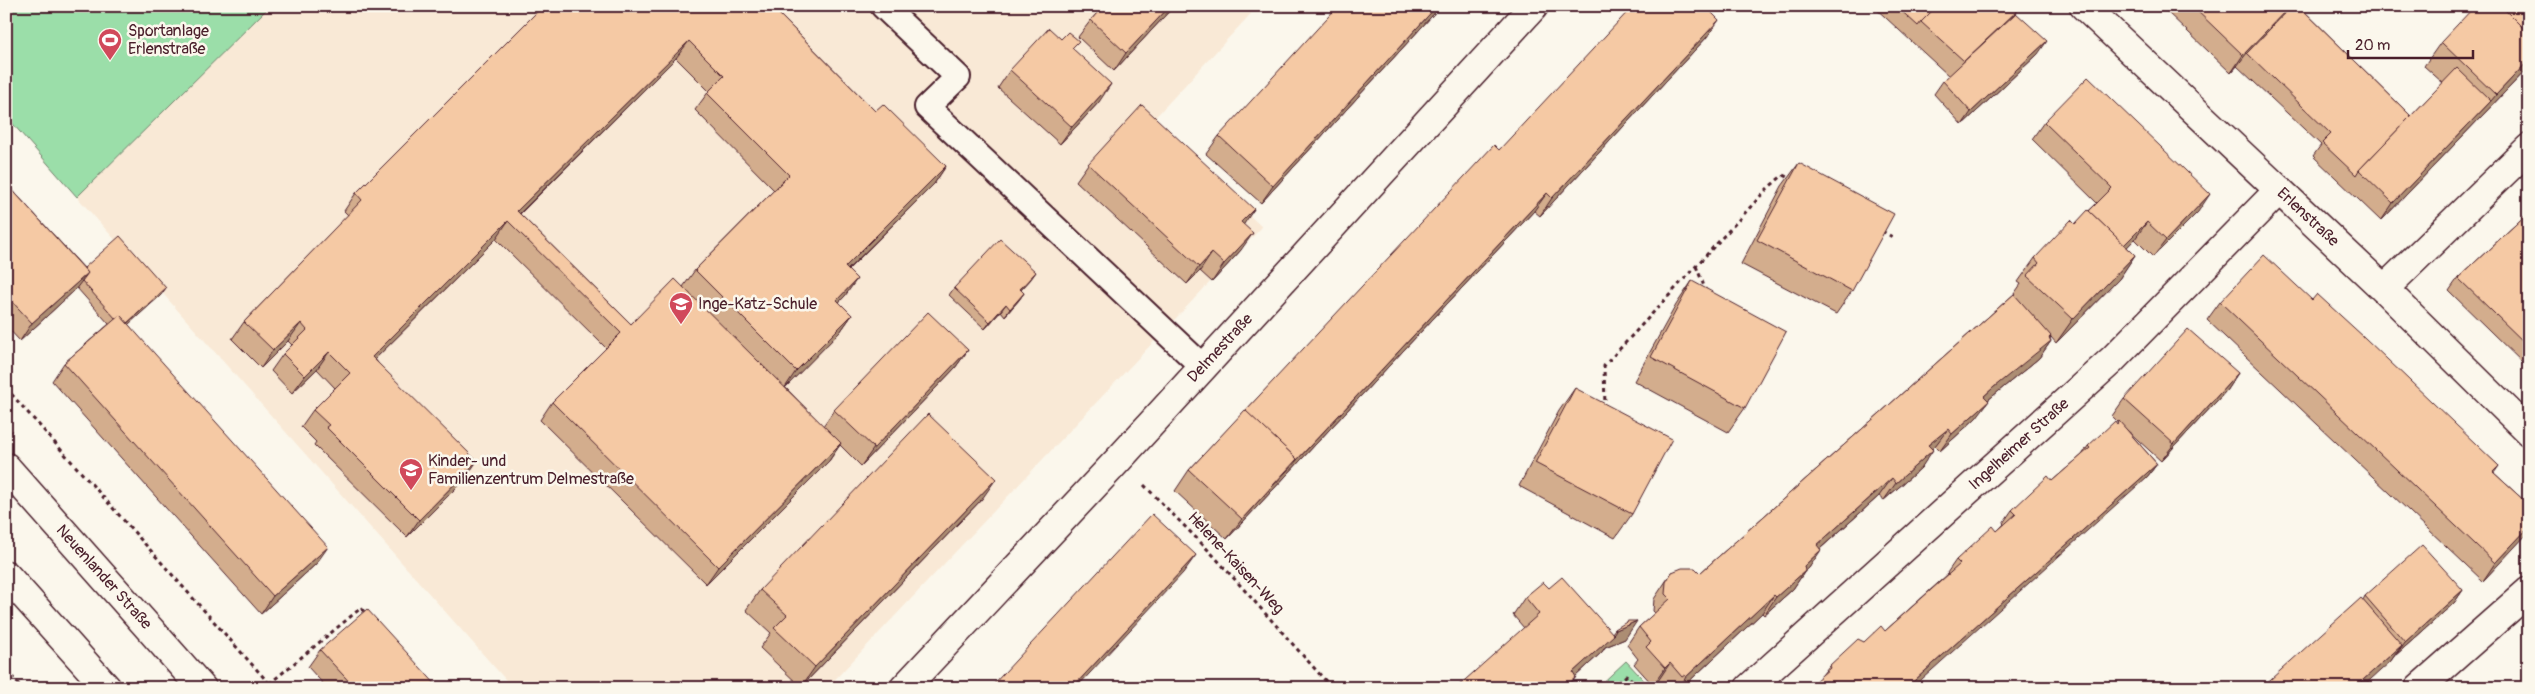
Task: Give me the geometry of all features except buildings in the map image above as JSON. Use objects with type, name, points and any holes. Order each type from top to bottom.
[{"type":"street","name":"Delmestraße","points":[[904,688],[1203,367],[1534,6]]},
{"type":"street","name":"Erlenstraße","points":[[2092,9],[2384,289],[2529,432]]},
{"type":"street","points":[[2384,289],[2529,148]]},
{"type":"street","name":"Ingelheimer Straße","points":[[1749,688],[2112,360],[2279,190]]},
{"type":"street","name":"Neuenlander Straße","points":[[6,467],[202,688]]},
{"type":"street","points":[[6,575],[107,688]]},
{"type":"street","points":[[2419,688],[2529,591]]},
{"type":"lane","points":[[883,6],[958,77],[927,107],[1203,367]]},
{"type":"path","points":[[1606,410],[1604,366],[1772,184],[1783,175],[1792,180]]},
{"type":"path","points":[[1877,228],[1894,238]]},
{"type":"path","points":[[1696,266],[1707,294]]},
{"type":"path","points":[[6,388],[273,688]]},
{"type":"path","name":"Helene-Kaisen-Weg","points":[[1118,459],[1214,554],[1332,688]]},
{"type":"path","points":[[269,684],[361,608],[367,615]]},
{"type":"path","points":[[6,670],[22,688]]},
{"type":"path","points":[[1612,688],[1627,675],[1639,688]]},
{"type":"shaded area","name":"Inge-Katz-Schule","points":[[270,6],[1258,6],[1150,123],[1262,227],[827,688],[513,688],[77,197]]},
{"type":"green space","name":"Sportanlage Erlenstraße","points":[[6,6],[270,6],[77,197],[6,116]]},
{"type":"green space","points":[[1626,661],[1651,688],[1597,688]]},
{"type":"place","name":"Sportanlage Erlenstraße","points":[[110,61]]},
{"type":"place","name":"Inge-Katz-Schule","points":[[681,325]]},
{"type":"place","name":"Kinder- und Familienzentrum Delmestraße","points":[[411,491]]}]
